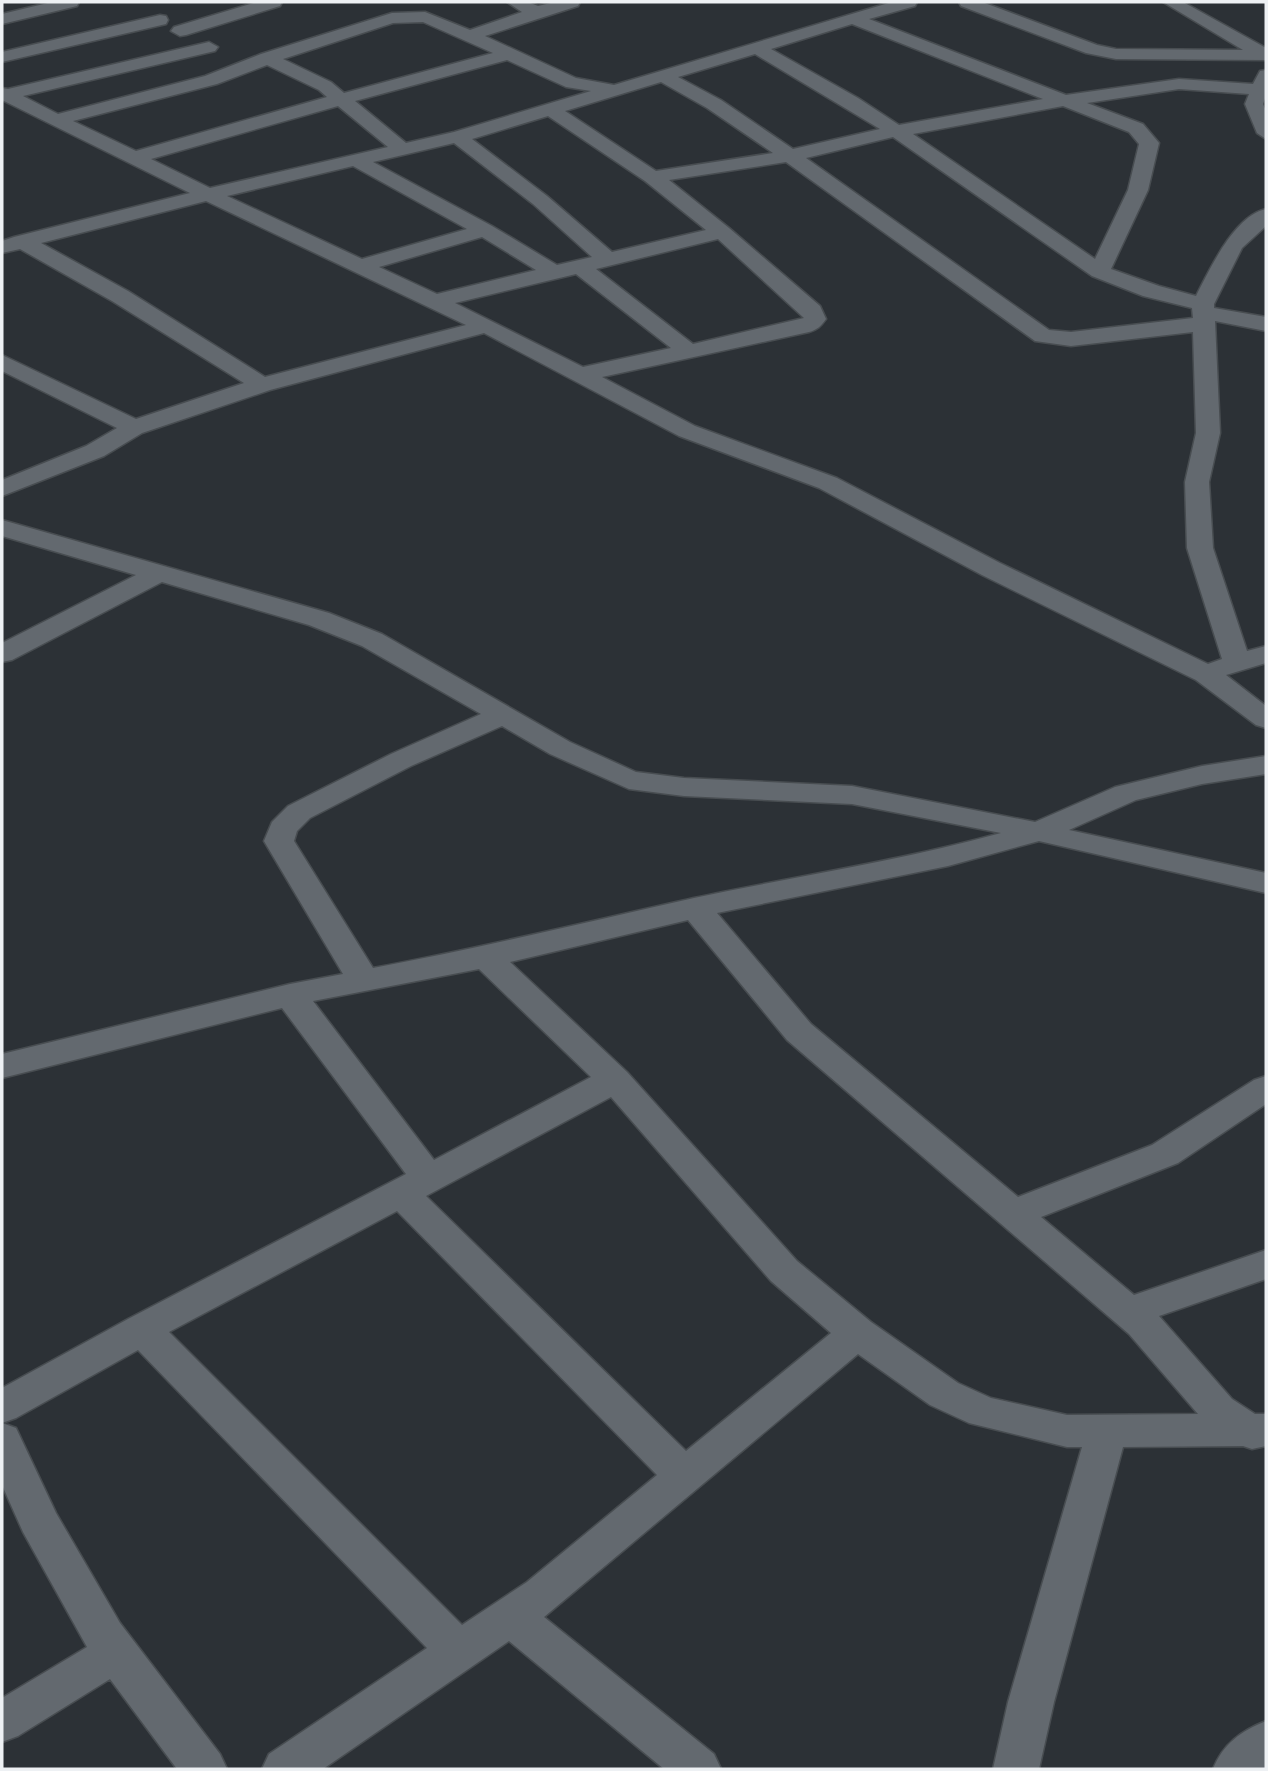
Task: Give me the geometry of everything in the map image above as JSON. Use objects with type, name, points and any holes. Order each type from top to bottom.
[{"type":"street","points":[[2,19],[71,2]]},
{"type":"street","points":[[180,32],[274,2]]},
{"type":"street","points":[[515,2],[537,12]]},
{"type":"street","points":[[471,36],[572,2]]},
{"type":"street","points":[[842,2],[874,13]]},
{"type":"street","points":[[55,120],[211,80],[267,58],[405,16],[425,17],[471,36],[577,91],[619,90],[909,2]]},
{"type":"street","points":[[967,2],[1092,49],[1135,55],[1266,56]]},
{"type":"street","points":[[1171,2],[1266,56]]},
{"type":"street","points":[[138,8],[246,67]]},
{"type":"street","points":[[853,19],[1136,128],[1149,143],[1138,190],[1099,272]]},
{"type":"street","points":[[2,57],[160,20]]},
{"type":"street","points":[[4,94],[209,47]]},
{"type":"street","points":[[757,48],[852,102],[1082,257],[1099,272],[1202,314],[1266,324]]},
{"type":"street","points":[[134,158],[509,54]]},
{"type":"street","points":[[1166,55],[1191,84]]},
{"type":"street","points":[[267,58],[325,86],[403,150]]},
{"type":"street","points":[[663,76],[713,104],[790,156],[1043,336],[1071,339],[1202,314]]},
{"type":"street","points":[[652,177],[790,156],[896,131],[1061,101],[1191,84],[1264,85]]},
{"type":"street","points":[[1264,85],[1254,98],[1254,104],[1266,133]]},
{"type":"street","points":[[7,245],[273,178],[458,137],[552,110],[577,91]]},
{"type":"street","points":[[4,94],[209,195],[487,326],[687,431],[828,482],[990,569],[1206,674],[1266,719]]},
{"type":"street","points":[[552,110],[652,177],[812,311],[815,319],[808,325],[580,375]]},
{"type":"street","points":[[458,137],[540,200],[606,258]]},
{"type":"street","points":[[356,160],[485,230],[553,272]]},
{"type":"street","points":[[1237,662],[1200,548],[1197,482],[1208,433],[1202,314],[1233,245],[1266,215]]},
{"type":"street","points":[[361,267],[485,230]]},
{"type":"street","points":[[435,301],[606,258],[722,233]]},
{"type":"street","points":[[7,245],[120,296],[262,385]]},
{"type":"street","points":[[578,265],[688,351]]},
{"type":"street","points":[[2,489],[95,451],[134,428],[262,385],[487,326]]},
{"type":"street","points":[[2,362],[38,383],[112,415],[134,428]]},
{"type":"street","points":[[2,528],[319,619],[372,640],[560,748],[629,779],[684,787],[852,795],[1038,832],[1266,883]]},
{"type":"street","points":[[2,653],[159,573]]},
{"type":"street","points":[[1206,674],[1266,654]]},
{"type":"street","points":[[363,981],[279,841],[283,828],[299,812],[401,760],[504,714]]},
{"type":"street","points":[[2,1066],[290,995],[486,957],[695,908],[948,857],[1038,832],[1126,793],[1202,775],[1266,765]]},
{"type":"street","points":[[695,908],[799,1032],[1143,1325],[1218,1410],[1260,1434]]},
{"type":"street","points":[[486,957],[615,1080],[784,1271],[857,1333],[944,1394],[983,1412],[1066,1431],[1260,1434]]},
{"type":"street","points":[[290,995],[415,1186],[685,1476]]},
{"type":"street","points":[[2,1407],[142,1329],[615,1080]]},
{"type":"street","points":[[1011,1214],[1165,1154],[1266,1088]]},
{"type":"street","points":[[1128,1312],[1266,1264]]},
{"type":"street","points":[[142,1329],[460,1651]]},
{"type":"street","points":[[285,1769],[542,1595],[857,1333]]},
{"type":"street","points":[[1016,1769],[1031,1702],[1105,1433]]},
{"type":"street","points":[[2,1439],[38,1520],[104,1636],[204,1769]]},
{"type":"street","points":[[511,1617],[698,1769]]},
{"type":"street","points":[[2,1722],[116,1652]]},
{"type":"street","points":[[1236,1769],[1248,1755],[1266,1742]]}]
